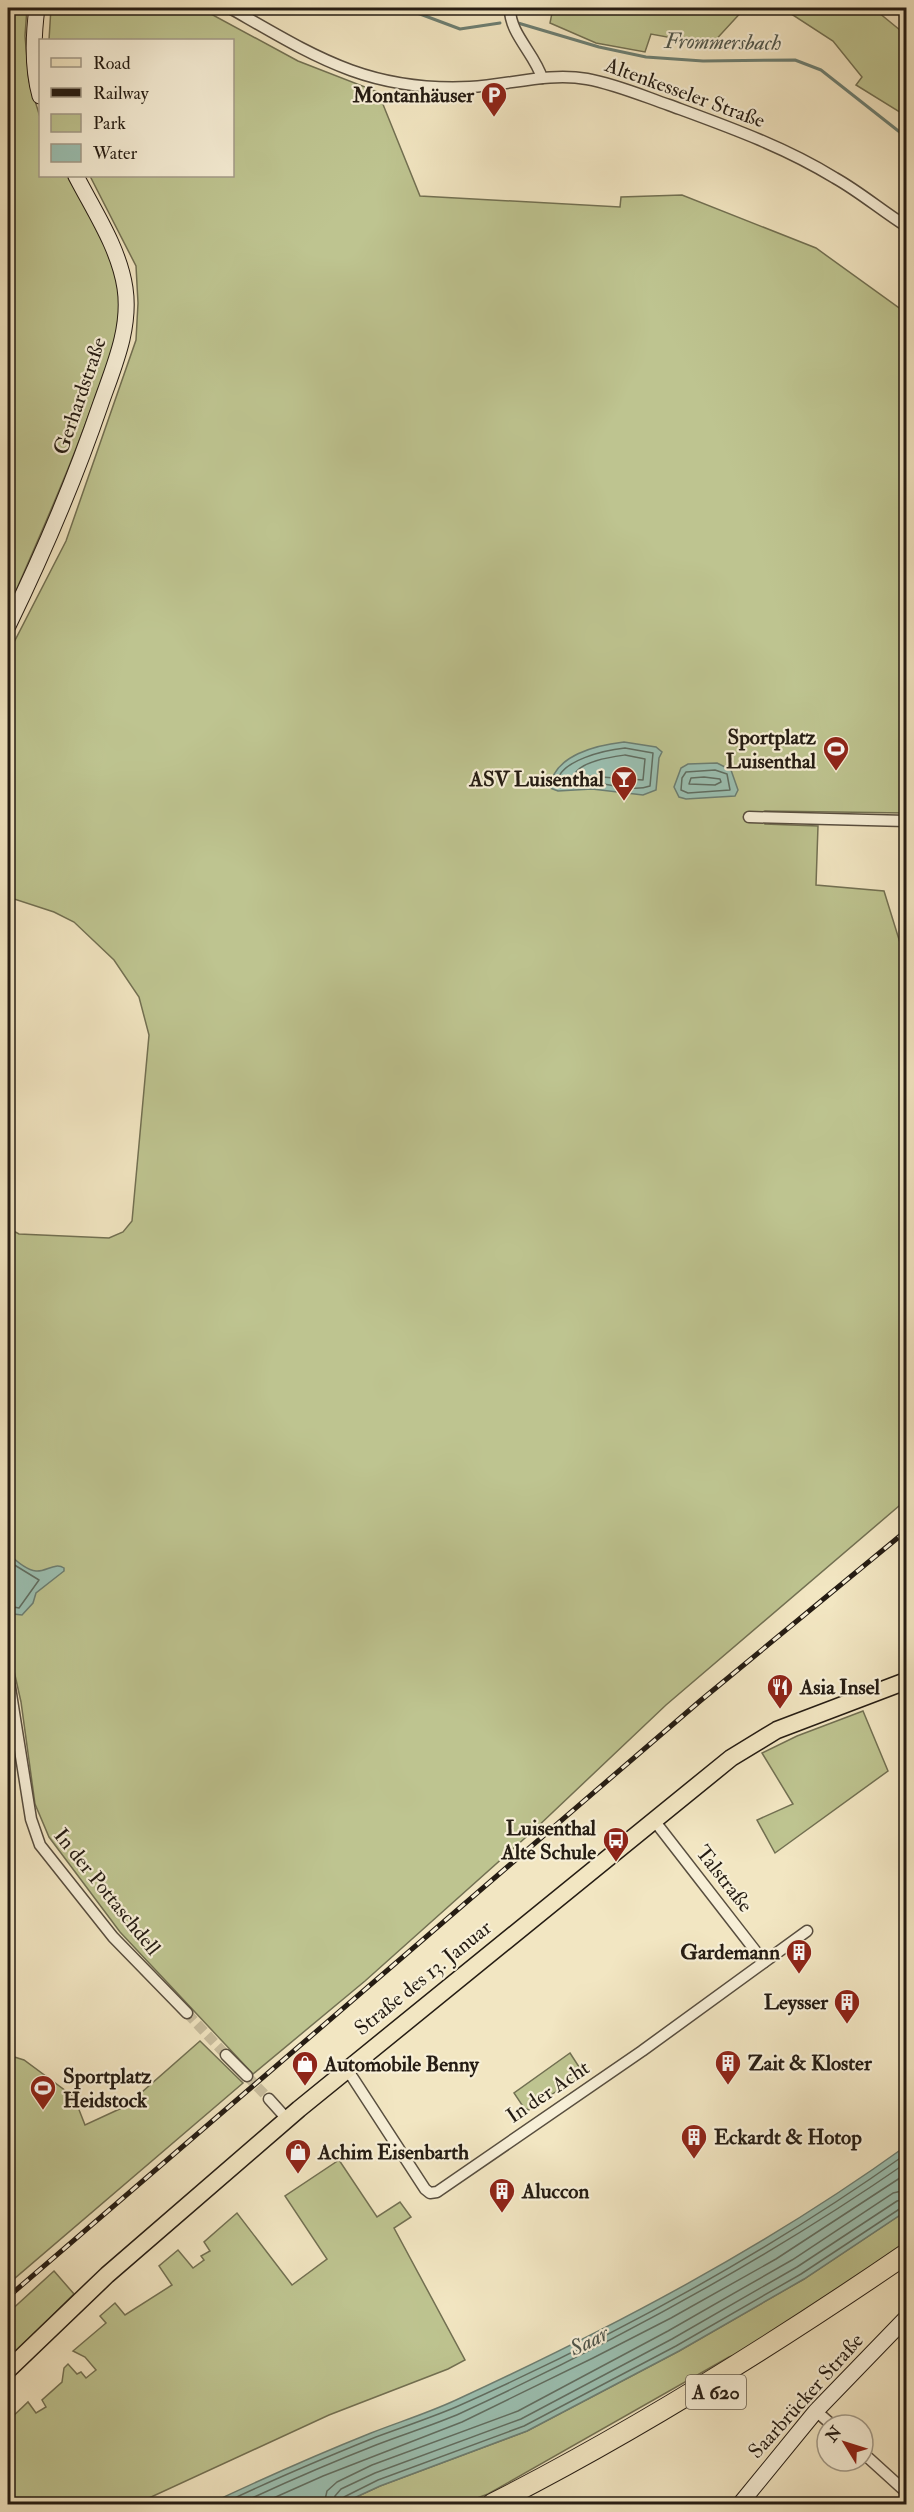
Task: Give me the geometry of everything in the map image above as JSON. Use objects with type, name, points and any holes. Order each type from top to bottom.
[{"type":"highway","name":"A 620","points":[[492,2505],[700,2387],[906,2254]]},
{"type":"highway","name":"A 620","points":[[518,2505],[699,2403],[906,2269]]},
{"type":"main road","name":"Straße des 13. Januar","points":[[8,2370],[106,2275],[286,2119],[731,1758],[759,1739],[796,1722],[906,1681]]},
{"type":"street","points":[[37,8],[34,35],[35,76],[39,92]]},
{"type":"street","name":"Altenkesseler Straße","points":[[230,8],[303,50],[339,67],[397,84],[446,87],[485,86],[542,78],[586,78],[617,87],[737,130],[814,165],[906,226]]},
{"type":"street","points":[[510,8],[512,24],[538,64],[542,78]]},
{"type":"street","name":"Gerhardstraße","points":[[8,626],[38,563],[88,442],[123,339],[126,308],[120,264],[76,177]]},
{"type":"street","points":[[749,818],[906,821]]},
{"type":"street","name":"In der Pottaschdell","points":[[8,1675],[31,1819],[40,1845],[113,1937],[186,2013]]},
{"type":"street","name":"Talstraße","points":[[653,1819],[764,1962]]},
{"type":"street","name":"In der Acht","points":[[347,2069],[425,2188],[430,2193],[437,2192],[642,2051],[807,1931]]},
{"type":"street","points":[[226,2055],[247,2076]]},
{"type":"street","points":[[269,2099],[286,2119]]},
{"type":"street","name":"Saarbrücker Straße","points":[[740,2505],[816,2411],[906,2318]]},
{"type":"street","points":[[875,2464],[906,2492]]},
{"type":"green space","points":[[8,8],[27,8],[25,36],[29,81],[39,114],[39,177],[68,177],[82,200],[113,264],[120,294],[120,311],[114,344],[104,375],[62,483],[8,609]]},
{"type":"green space","points":[[51,8],[200,8],[298,61],[378,92],[420,196],[620,207],[621,197],[682,195],[816,248],[906,313],[906,813],[765,811],[765,824],[818,826],[816,885],[884,891],[906,962],[906,1500],[666,1705],[534,1830],[365,1981],[253,2074],[120,1932],[49,1837],[35,1804],[21,1702],[8,1644],[8,1228],[19,1234],[109,1238],[123,1232],[132,1221],[149,1035],[139,997],[114,960],[74,922],[54,912],[8,897],[8,654],[66,541],[136,340],[138,303],[136,266],[91,177],[234,177],[234,39],[49,39]]},
{"type":"green space","points":[[553,8],[745,8],[711,45],[651,34],[645,52],[596,43],[550,23]]},
{"type":"green space","points":[[782,8],[873,8],[906,35],[906,116],[856,85],[862,77],[833,41]]},
{"type":"green space","points":[[863,1711],[888,1771],[775,1853],[757,1820],[793,1804],[762,1753],[797,1736]]},
{"type":"green space","points":[[200,2041],[243,2083],[8,2284],[8,2055],[24,2060],[74,2097],[85,2125],[126,2106]]},
{"type":"green space","points":[[570,2053],[583,2073],[529,2110],[524,2108],[514,2093]]},
{"type":"green space","points":[[339,2160],[377,2217],[400,2202],[411,2217],[394,2228],[465,2360],[448,2369],[329,2415],[136,2504],[8,2504],[8,2421],[28,2402],[36,2413],[46,2407],[42,2400],[62,2382],[64,2368],[68,2364],[77,2374],[81,2372],[86,2378],[96,2370],[85,2357],[73,2351],[106,2323],[100,2316],[115,2303],[125,2315],[172,2285],[159,2266],[178,2250],[193,2268],[204,2260],[201,2256],[210,2251],[204,2242],[237,2213],[292,2285],[327,2259],[285,2196]]},
{"type":"green space","points":[[906,2211],[906,2244],[895,2253],[743,2352],[729,2357],[488,2494],[461,2504],[341,2504],[380,2486],[527,2431],[679,2351],[804,2279]]},
{"type":"green space","points":[[54,2271],[74,2294],[8,2359],[8,2313]]},
{"type":"water","points":[[624,742],[656,747],[662,752],[659,758],[656,790],[643,795],[592,789],[558,791],[550,788],[559,767],[568,760],[590,749]]},
{"type":"water","points":[[717,763],[731,770],[738,790],[735,796],[686,799],[679,797],[674,787],[681,768],[688,764]]},
{"type":"water","points":[[8,1553],[28,1569],[40,1571],[57,1566],[64,1568],[64,1571],[36,1593],[33,1603],[22,1615],[13,1614],[8,1609]]},
{"type":"water","name":"Saar","points":[[906,2146],[906,2211],[804,2279],[679,2351],[527,2431],[380,2486],[341,2504],[209,2504],[330,2450],[456,2400],[630,2315],[799,2218]]},
{"type":"waterway","name":"Frommersbach","points":[[404,8],[460,29],[500,23]]},
{"type":"waterway","name":"Frommersbach","points":[[518,23],[599,47],[646,57],[703,61],[795,60],[821,70],[906,137]]},
{"type":"tunnel","points":[[187,2013],[226,2055]]},
{"type":"tunnel","points":[[247,2076],[269,2099]]},
{"type":"railway","points":[[8,2297],[700,1701],[906,1531]]},
{"type":"place","name":"Montanhäuser","points":[[494,118]]},
{"type":"place","name":"Sportplatz Luisenthal","points":[[836,772]]},
{"type":"place","name":"ASV Luisenthal","points":[[624,802]]},
{"type":"place","name":"Asia Insel","points":[[780,1710]]},
{"type":"place","name":"Luisenthal Alte Schule","points":[[616,1863]]},
{"type":"place","name":"Gardemann","points":[[799,1975]]},
{"type":"place","name":"Leysser","points":[[847,2025]]},
{"type":"place","name":"Zait & Kloster","points":[[728,2086]]},
{"type":"place","name":"Automobile Benny","points":[[305,2087]]},
{"type":"place","name":"Sportplatz Heidstock","points":[[43,2111]]},
{"type":"place","name":"Eckardt & Hotop","points":[[694,2160]]},
{"type":"place","name":"Achim Eisenbarth","points":[[298,2175]]},
{"type":"place","name":"Aluccon","points":[[502,2214]]}]
